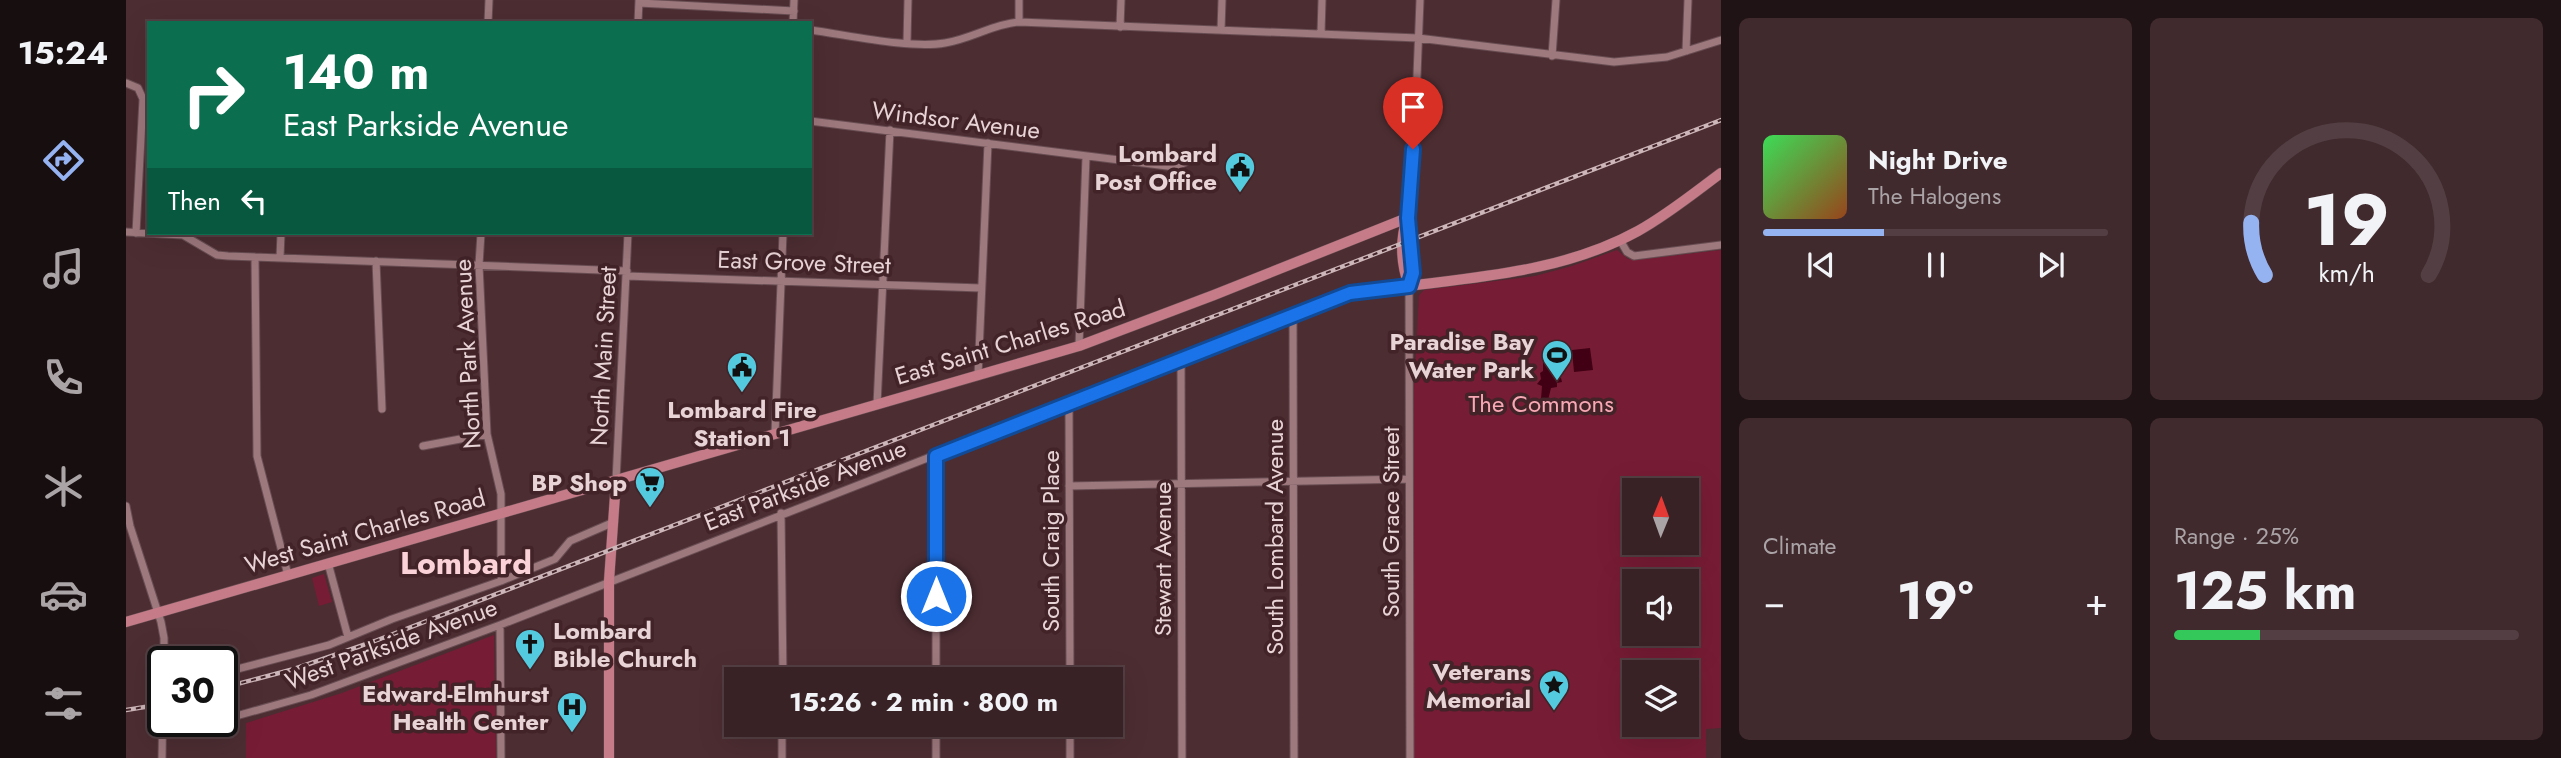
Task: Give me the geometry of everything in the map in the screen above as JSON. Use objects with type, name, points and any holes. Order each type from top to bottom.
[{"type":"main road","points":[[1408,218],[1402,236],[1405,274],[1409,286],[1532,269],[1572,259],[1620,240],[1657,220],[1721,173]]},
{"type":"main road","name":"East Saint Charles Road","points":[[616,481],[1079,345],[1408,218]]},
{"type":"main road","points":[[609,758],[609,581],[616,481]]},
{"type":"main road","name":"West Saint Charles Road","points":[[126,622],[616,481]]},
{"type":"street","points":[[488,21],[489,0]]},
{"type":"street","points":[[793,21],[794,0]]},
{"type":"street","points":[[907,42],[908,0]]},
{"type":"street","points":[[1018,22],[1020,0]]},
{"type":"street","points":[[1120,27],[1121,0]]},
{"type":"street","points":[[1221,30],[1222,0]]},
{"type":"street","points":[[1321,33],[1322,0]]},
{"type":"street","points":[[1408,218],[1420,0]]},
{"type":"street","points":[[1552,56],[1556,0]]},
{"type":"street","points":[[1686,51],[1688,0]]},
{"type":"street","points":[[638,21],[639,1],[793,10]]},
{"type":"street","points":[[812,30],[923,44],[945,43],[1018,22],[1321,33],[1418,38],[1597,61],[1667,57],[1721,40]]},
{"type":"street","points":[[126,83],[138,88],[143,99],[136,233]]},
{"type":"street","name":"Windsor Avenue","points":[[812,121],[1175,167],[1186,162]]},
{"type":"street","points":[[877,405],[890,130]]},
{"type":"street","points":[[978,376],[988,143]]},
{"type":"street","points":[[1079,345],[1086,157]]},
{"type":"street","name":"East Grove Street","points":[[126,232],[147,233]]},
{"type":"street","name":"East Grove Street","points":[[183,235],[217,255],[981,288]]},
{"type":"street","points":[[280,258],[281,235]]},
{"type":"street","name":"North Park Avenue","points":[[481,235],[479,265],[486,434],[501,494],[501,581]]},
{"type":"street","name":"North Main Street","points":[[616,481],[628,235]]},
{"type":"street","points":[[775,434],[783,235]]},
{"type":"street","points":[[1620,240],[1627,252],[1634,256],[1721,245]]},
{"type":"street","points":[[256,257],[257,456],[288,575]]},
{"type":"street","points":[[376,261],[382,409]]},
{"type":"street","name":"East Parkside Avenue","points":[[609,581],[1350,293],[1409,286]]},
{"type":"street","name":"South Grace Street","points":[[1409,286],[1410,758]]},
{"type":"street","name":"South Lombard Avenue","points":[[1293,315],[1294,758]]},
{"type":"street","name":"Stewart Avenue","points":[[1181,360],[1182,758]]},
{"type":"street","name":"South Craig Place","points":[[1066,404],[1069,411],[1070,667]]},
{"type":"street","points":[[423,446],[486,434]]},
{"type":"street","points":[[936,456],[936,667]]},
{"type":"street","points":[[1069,486],[1409,479]]},
{"type":"street","points":[[126,506],[158,613],[164,646]]},
{"type":"street","points":[[781,513],[783,667]]},
{"type":"street","points":[[238,669],[297,655],[501,581],[555,559],[576,537],[614,522]]},
{"type":"street","points":[[328,564],[348,636]]},
{"type":"street","name":"West Parkside Avenue","points":[[238,715],[311,695],[609,581]]},
{"type":"street","points":[[499,625],[500,758]]},
{"type":"street","points":[[162,737],[162,758]]},
{"type":"street","points":[[782,737],[782,758]]},
{"type":"street","points":[[936,737],[936,758]]},
{"type":"street","points":[[1070,737],[1070,758]]},
{"type":"green space","name":"The Commons","points":[[1617,250],[1628,259],[1636,260],[1721,250],[1721,728],[1706,729],[1706,758],[1414,758],[1414,389],[1419,295],[1424,290],[1535,276]]},
{"type":"green space","points":[[324,574],[332,602],[319,606],[312,578]]},
{"type":"green space","points":[[494,635],[496,758],[246,758],[246,723],[342,693]]},
{"type":"shaded area","points":[[1590,348],[1593,370],[1574,372],[1572,350]]},
{"type":"shaded area","points":[[1558,358],[1557,377],[1561,378],[1562,382],[1551,388],[1548,400],[1541,399],[1542,386],[1537,384],[1543,371],[1543,360]]},
{"type":"railway","points":[[238,684],[294,669],[375,641],[1721,120]]},
{"type":"railway","points":[[126,710],[147,707]]},
{"type":"place","name":"Lombard Post Office","points":[[1240,194]]},
{"type":"place","name":"Paradise Bay Water Park","points":[[1557,382]]},
{"type":"place","name":"Lombard Fire Station 1","points":[[742,394]]},
{"type":"place","name":"BP Shop","points":[[650,509]]},
{"type":"place","name":"Lombard Bible Church","points":[[530,671]]},
{"type":"place","name":"Veterans Memorial","points":[[1554,712]]},
{"type":"place","name":"Edward-Elmhurst Health Center","points":[[572,734]]},
{"type":"district","name":"Lombard","points":[[466,563]]},
{"type":"route","points":[[936,596],[936,456],[1350,293],[1409,286],[1413,273],[1408,218],[1413,149]]}]
